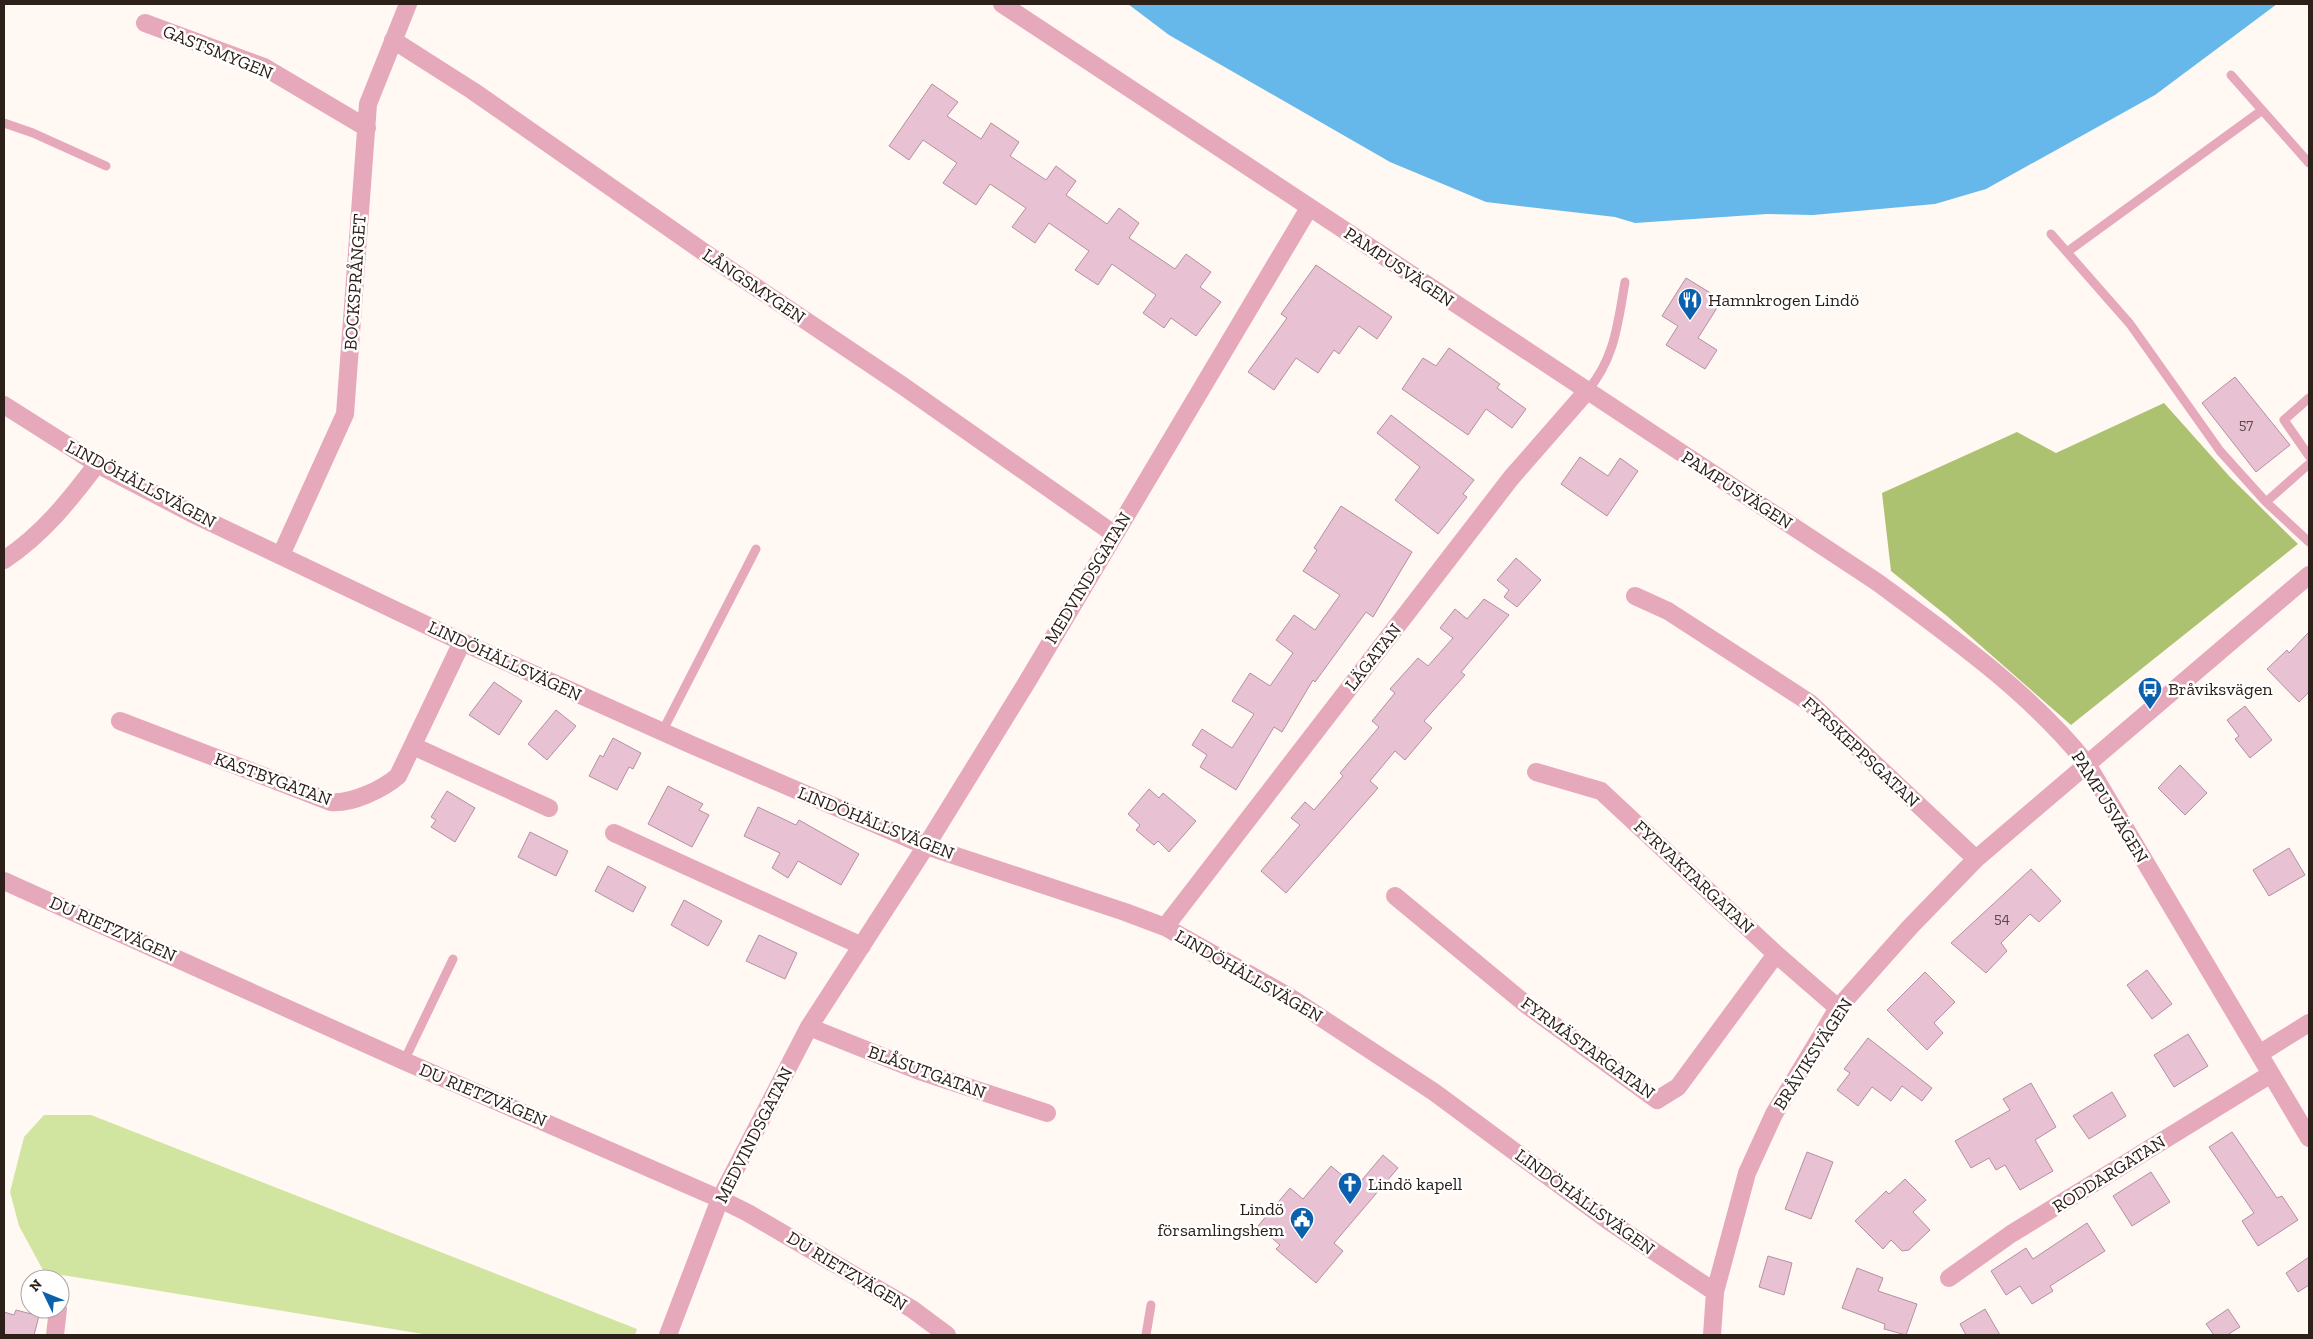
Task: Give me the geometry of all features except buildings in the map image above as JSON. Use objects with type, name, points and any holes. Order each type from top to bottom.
[{"type":"street","name":"BOCKSPRÅNGET","points":[[281,555],[345,414],[368,104],[408,4]]},
{"type":"street","name":"PAMPUSVÄGEN","points":[[1002,4],[1877,582],[1957,640],[2014,690],[2074,747],[2087,764],[2309,1138]]},
{"type":"street","name":"GASTSMYGEN","points":[[145,22],[264,67],[367,128]]},
{"type":"street","name":"LÅNGSMYGEN","points":[[393,40],[473,92],[708,255],[903,386],[1114,534]]},
{"type":"street","name":"MEDVINDSGATAN","points":[[668,1335],[720,1199],[810,1027],[926,846],[1309,208]]},
{"type":"street","name":"LÄGATAN","points":[[1165,927],[1511,478],[1587,391]]},
{"type":"street","name":"LINDÖHÄLLSVÄGEN","points":[[4,405],[97,464],[191,513],[462,642],[662,732],[926,846],[1165,927],[1288,996],[1434,1092],[1610,1222],[1715,1292]]},
{"type":"street","points":[[4,560],[29,543],[57,516],[97,464]]},
{"type":"street","name":"BRÅVIKSVÄGEN","points":[[1712,1335],[1715,1292],[1747,1173],[1774,1114],[1838,1008],[1910,928],[1976,859],[2309,575]]},
{"type":"street","name":"FYRSKEPPSGATAN","points":[[1635,596],[1668,611],[1810,703],[1976,859]]},
{"type":"street","name":"KASTBYGATAN","points":[[120,721],[331,802],[342,803],[389,784],[398,776],[462,642]]},
{"type":"street","points":[[413,746],[549,808]]},
{"type":"street","name":"FYRVAKTARGATAN","points":[[1536,772],[1601,791],[1776,954],[1838,1008]]},
{"type":"street","points":[[614,833],[862,946]]},
{"type":"street","name":"DU RIETZVÄGEN","points":[[4,881],[404,1061],[720,1199],[748,1213],[912,1310],[947,1335]]},
{"type":"street","name":"FYRMÄSTARGATAN","points":[[1395,896],[1528,1006],[1657,1100],[1678,1087],[1776,954]]},
{"type":"street","points":[[2260,1054],[2309,1023]]},
{"type":"street","name":"BLÅSUTGATAN","points":[[810,1027],[919,1071],[1047,1113]]},
{"type":"street","name":"RODDARGATAN","points":[[1949,1278],[2011,1234],[2272,1074]]},
{"type":"street","points":[[54,1335],[56,1319]]},
{"type":"lane","points":[[2231,75],[2309,163]]},
{"type":"lane","points":[[2067,252],[2261,111]]},
{"type":"lane","points":[[4,123],[33,133],[106,166]]},
{"type":"lane","points":[[2051,234],[2130,324],[2220,451],[2266,502],[2309,542]]},
{"type":"lane","points":[[1587,391],[1601,375],[1614,341],[1625,282]]},
{"type":"lane","points":[[2309,398],[2284,420],[2309,456]]},
{"type":"lane","points":[[2266,502],[2309,464]]},
{"type":"lane","points":[[662,732],[756,549]]},
{"type":"lane","points":[[404,1061],[453,959]]},
{"type":"lane","points":[[1146,1335],[1151,1305]]},
{"type":"green space","points":[[2164,403],[2230,477],[2298,544],[2071,725],[1947,616],[1891,571],[1882,493],[2017,432],[2056,453]]},
{"type":"green space","points":[[44,1115],[91,1115],[637,1329],[635,1335],[429,1335],[70,1276],[70,1269],[42,1269],[19,1226],[10,1192],[24,1137]]},
{"type":"water","points":[[1128,4],[2277,4],[2155,95],[1986,189],[1935,204],[1813,215],[1767,214],[1635,223],[1615,217],[1486,202],[1390,162],[1169,35]]},
{"type":"place","name":"Hamnkrogen Lindö","points":[[1690,321]]},
{"type":"place","name":"Bråviksvägen","points":[[2150,710]]},
{"type":"place","name":"Lindö kapell","points":[[1350,1205]]},
{"type":"place","name":"Lindö församlingshem","points":[[1302,1240]]}]
